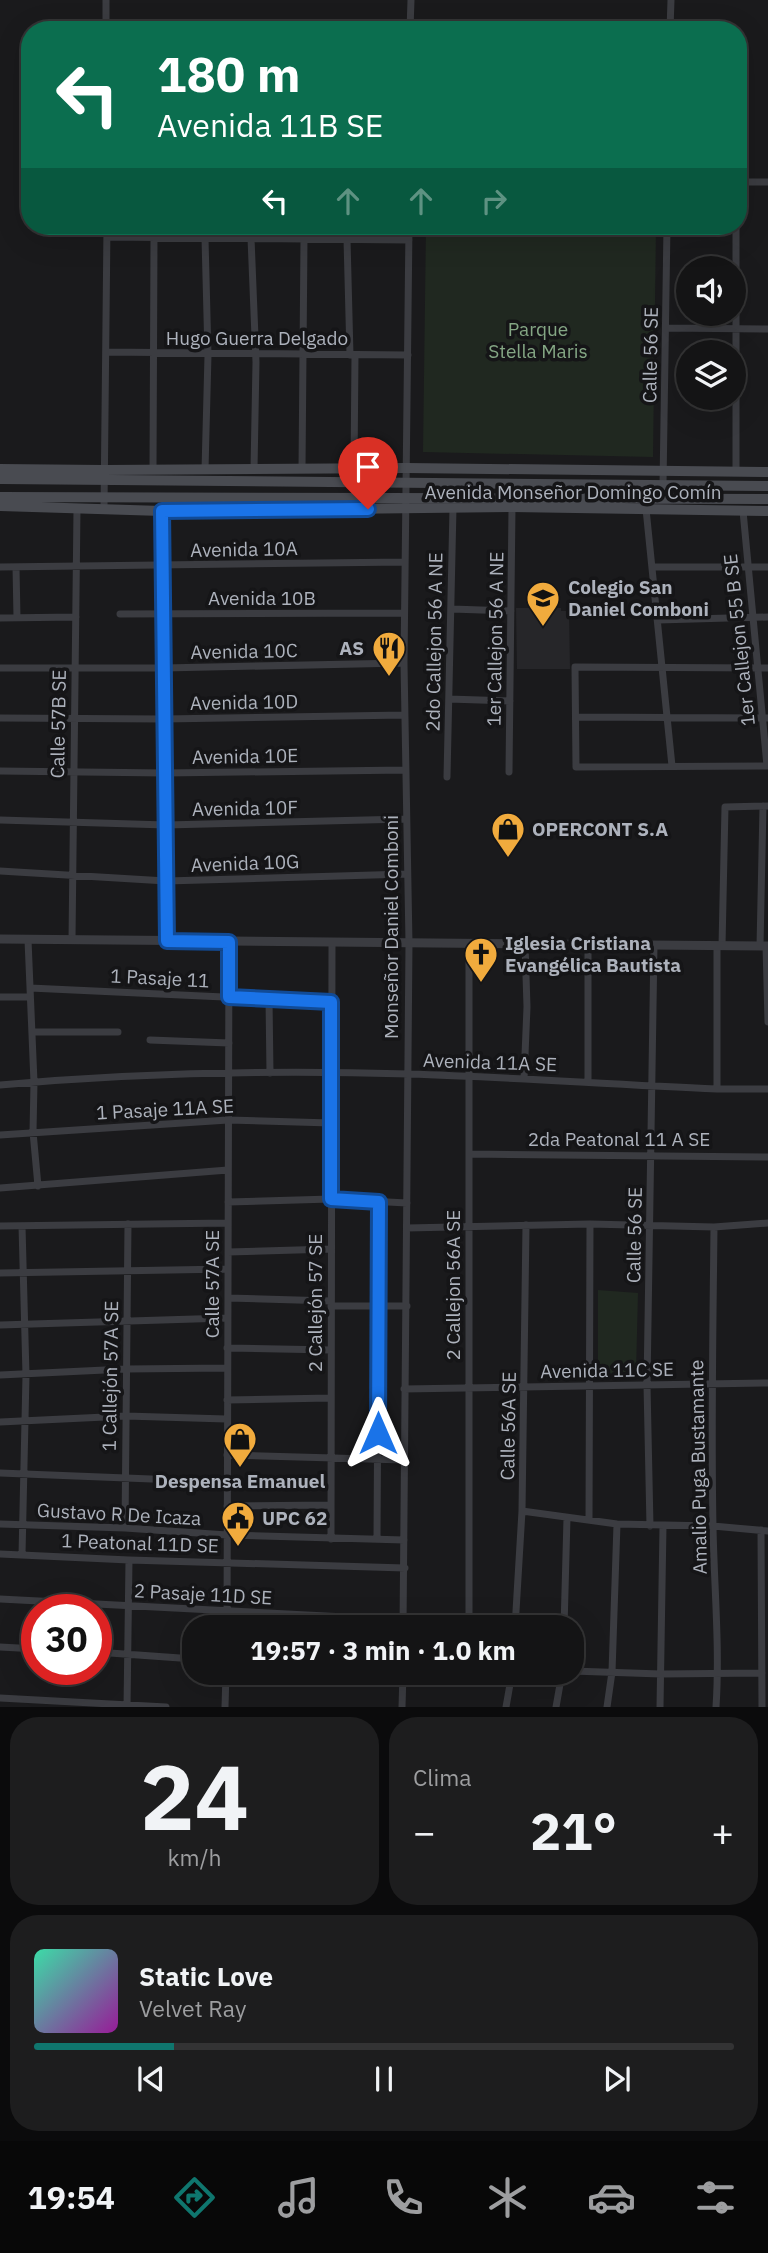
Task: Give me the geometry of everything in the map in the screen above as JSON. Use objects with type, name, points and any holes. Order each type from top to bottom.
[{"type":"main road","name":"Avenida Monseñor Domingo Comín","points":[[0,469],[104,476],[407,484],[768,486]]},
{"type":"main road","name":"Avenida Monseñor Domingo Comín","points":[[0,479],[104,476],[153,470],[254,469],[768,472]]},
{"type":"main road","name":"Avenida Monseñor Domingo Comín","points":[[0,497],[162,511],[407,508],[768,511]]},
{"type":"main road","name":"Avenida Monseñor Domingo Comín","points":[[0,506],[77,509],[104,504],[407,497],[768,499]]},
{"type":"street","points":[[106,0],[106,21]]},
{"type":"street","points":[[410,21],[411,0]]},
{"type":"street","points":[[670,21],[671,0]]},
{"type":"street","points":[[747,182],[768,183]]},
{"type":"street","name":"Monseñor Daniel Comboni","points":[[404,1615],[409,943],[404,613],[409,235]]},
{"type":"street","name":"Calle 56 SE","points":[[663,485],[667,235]]},
{"type":"street","points":[[736,235],[736,472]]},
{"type":"street","points":[[104,504],[107,237],[409,240]]},
{"type":"street","points":[[153,470],[154,238]]},
{"type":"street","points":[[205,238],[208,355],[205,470]]},
{"type":"street","points":[[251,238],[255,355],[254,469]]},
{"type":"street","points":[[302,469],[304,239]]},
{"type":"street","points":[[347,239],[353,355],[354,469]]},
{"type":"street","points":[[666,328],[768,328]]},
{"type":"street","name":"Hugo Guerra Delgado","points":[[106,352],[408,355]]},
{"type":"street","name":"2do Callejon 56 A NE","points":[[447,777],[453,508]]},
{"type":"street","name":"1er Callejon 56 A NE","points":[[509,772],[512,508]]},
{"type":"street","name":"Calle 57B SE","points":[[72,940],[77,509]]},
{"type":"street","points":[[646,509],[672,766]]},
{"type":"street","points":[[162,511],[167,941]]},
{"type":"street","name":"1er Callejon 55 B SE","points":[[743,511],[768,766]]},
{"type":"street","name":"Avenida 10A","points":[[0,567],[405,562]]},
{"type":"street","points":[[16,567],[17,618]]},
{"type":"street","points":[[652,567],[768,567]]},
{"type":"street","points":[[452,609],[511,611]]},
{"type":"street","name":"Avenida 10B","points":[[120,614],[404,613]]},
{"type":"street","points":[[0,618],[76,617]]},
{"type":"street","points":[[657,620],[768,617]]},
{"type":"street","name":"Avenida 10C","points":[[0,668],[404,663]]},
{"type":"street","points":[[768,668],[575,667],[576,767],[768,766]]},
{"type":"street","points":[[449,699],[510,701]]},
{"type":"street","name":"Avenida 10D","points":[[0,718],[164,719],[404,715]]},
{"type":"street","points":[[576,717],[765,718]]},
{"type":"street","name":"Avenida 10E","points":[[0,771],[165,773],[405,770]]},
{"type":"street","points":[[717,1089],[725,807],[765,806],[768,1022]]},
{"type":"street","name":"Avenida 10F","points":[[0,820],[166,825],[407,820]]},
{"type":"street","name":"Avenida 10G","points":[[0,871],[166,881],[407,874]]},
{"type":"street","points":[[0,939],[765,946]]},
{"type":"street","points":[[28,940],[34,1082],[33,1132],[38,1186]]},
{"type":"street","name":"Calle 57A SE","points":[[227,1615],[229,942]]},
{"type":"street","name":"2 Callejón 57 SE","points":[[331,1539],[332,942]]},
{"type":"street","name":"2 Callejon 56A SE","points":[[469,943],[469,1615]]},
{"type":"street","points":[[524,1079],[527,1007],[525,944]]},
{"type":"street","points":[[588,945],[588,1082]]},
{"type":"street","name":"Calle 56 SE","points":[[650,1526],[647,1385],[654,945]]},
{"type":"street","name":"1 Pasaje 11","points":[[0,997],[30,993],[331,1002]]},
{"type":"street","points":[[269,999],[270,1073]]},
{"type":"street","points":[[32,1032],[118,1032]]},
{"type":"street","points":[[150,1040],[229,1043]]},
{"type":"street","name":"Avenida 11A SE","points":[[0,1085],[228,1073],[331,1073],[768,1089]]},
{"type":"street","name":"1 Pasaje 11A SE","points":[[0,1135],[228,1120],[331,1123]]},
{"type":"street","name":"2da Peatonal 11 A SE","points":[[469,1154],[768,1157]]},
{"type":"street","points":[[0,1188],[228,1170]]},
{"type":"street","points":[[228,1202],[331,1199],[407,1203]]},
{"type":"street","points":[[377,1539],[379,1202]]},
{"type":"street","points":[[0,1226],[228,1223]]},
{"type":"street","points":[[407,1228],[590,1224],[714,1227],[768,1223]]},
{"type":"street","name":"1 Callejón 57A SE","points":[[125,1528],[128,1224]]},
{"type":"street","points":[[589,1520],[590,1224]]},
{"type":"street","name":"Calle 56A SE","points":[[516,1615],[523,1511],[526,1225]]},
{"type":"street","points":[[22,1226],[26,1375],[22,1555]]},
{"type":"street","name":"Amalio Puga Bustamante","points":[[714,1227],[712,1384],[718,1673],[716,1707]]},
{"type":"street","points":[[228,1252],[331,1249]]},
{"type":"street","points":[[0,1273],[228,1269]]},
{"type":"street","points":[[228,1298],[407,1306]]},
{"type":"street","points":[[0,1325],[228,1318]]},
{"type":"street","points":[[227,1348],[331,1350]]},
{"type":"street","points":[[0,1375],[126,1369],[227,1368]]},
{"type":"street","name":"Avenida 11C SE","points":[[404,1389],[768,1383]]},
{"type":"street","points":[[227,1400],[330,1398]]},
{"type":"street","points":[[0,1422],[126,1416],[226,1419]]},
{"type":"street","points":[[227,1455],[404,1460]]},
{"type":"street","points":[[0,1473],[227,1482]]},
{"type":"street","points":[[227,1506],[330,1505]]},
{"type":"street","points":[[523,1511],[617,1524],[713,1526],[765,1531],[762,1707]]},
{"type":"street","points":[[564,1615],[567,1518]]},
{"type":"street","name":"Gustavo R De Icaza","points":[[0,1524],[404,1540]]},
{"type":"street","points":[[607,1707],[612,1672],[617,1524]]},
{"type":"street","points":[[660,1707],[663,1525]]},
{"type":"street","name":"1 Peatonal 11D SE","points":[[0,1553],[129,1560],[404,1568]]},
{"type":"street","points":[[127,1705],[129,1560]]},
{"type":"street","name":"2 Pasaje 11D SE","points":[[0,1599],[281,1615]]},
{"type":"street","points":[[0,1647],[21,1648]]},
{"type":"street","points":[[112,1652],[182,1658]]},
{"type":"street","points":[[584,1671],[762,1673]]},
{"type":"street","points":[[225,1707],[226,1685]]},
{"type":"street","points":[[402,1707],[403,1685]]},
{"type":"street","points":[[506,1707],[510,1685]]},
{"type":"street","points":[[556,1707],[560,1685]]},
{"type":"street","points":[[0,1698],[166,1707]]},
{"type":"shaded area","name":"Colegio San Daniel Comboni","points":[[516,608],[561,608],[561,611],[569,611],[570,669],[517,669]]},
{"type":"green space","name":"Parque Stella Maris","points":[[426,235],[656,235],[653,457],[423,452]]},
{"type":"green space","points":[[598,1290],[638,1293],[636,1373],[598,1375]]},
{"type":"place","name":"Colegio San Daniel Comboni","points":[[543,628]]},
{"type":"place","name":"AS","points":[[389,678]]},
{"type":"place","name":"OPERCONT S.A","points":[[508,859]]},
{"type":"place","name":"Iglesia Cristiana Evangélica Bautista","points":[[481,984]]},
{"type":"place","name":"Despensa Emanuel","points":[[240,1469]]},
{"type":"place","name":"UPC 62","points":[[238,1548]]},
{"type":"route","points":[[368,509],[162,511],[167,941],[229,942],[229,997],[331,1002],[331,1199],[379,1202],[378,1433]]}]
